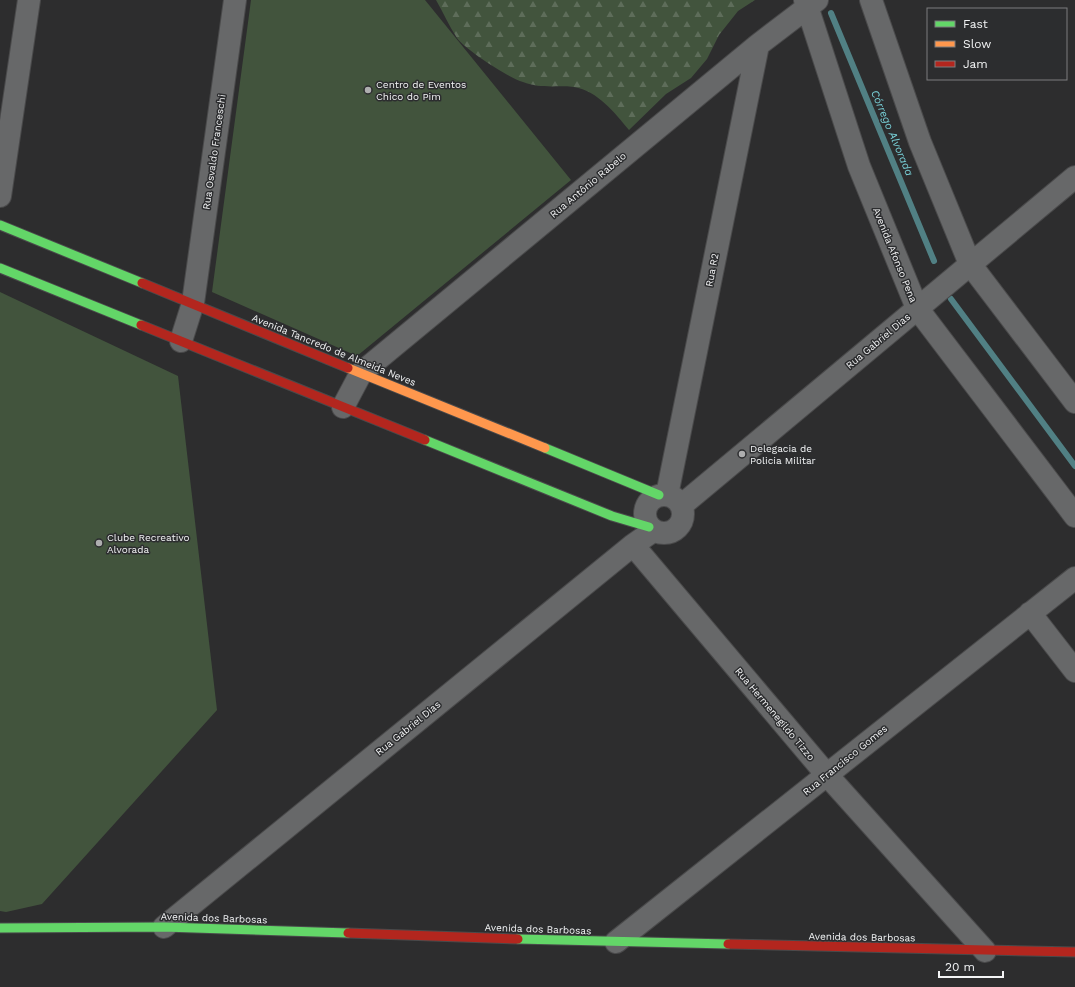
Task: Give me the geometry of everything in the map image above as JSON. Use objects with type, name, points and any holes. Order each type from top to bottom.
[{"type":"street","points":[[0,196],[29,0]]},
{"type":"street","name":"Rua Osvaldo Franceschi","points":[[181,341],[193,303],[234,0]]},
{"type":"street","points":[[870,0],[920,142],[970,264],[1075,402]]},
{"type":"street","name":"Rua Antônio Rabelo","points":[[361,373],[809,3]]},
{"type":"street","name":"Avenida Afonso Pena","points":[[809,3],[859,166],[917,308],[1075,516]]},
{"type":"street","name":"Rua R2","points":[[669,498],[758,45]]},
{"type":"street","name":"Rua Gabriel Dias","points":[[164,927],[651,529],[645,518],[645,509],[650,500],[669,498],[917,308],[1075,177]]},
{"type":"street","name":"Avenida Tancredo de Almeida Neves","points":[[0,225],[669,498]]},
{"type":"street","points":[[0,268],[612,516],[663,534],[673,532],[681,525],[684,515],[669,498]]},
{"type":"street","points":[[344,407],[361,373]]},
{"type":"street","name":"Rua Hermenegildo Tizzo","points":[[632,545],[827,775],[985,951]]},
{"type":"street","name":"Rua Francisco Gomes","points":[[616,942],[1075,578]]},
{"type":"street","points":[[1030,613],[1075,671]]},
{"type":"street","name":"Avenida dos Barbosas","points":[[0,928],[164,927],[616,942],[1075,952]]},
{"type":"green space","name":"Centro de Eventos Chico do Pim","points":[[251,0],[425,0],[571,180],[357,356],[212,292]]},
{"type":"green space","points":[[436,0],[755,0],[738,11],[719,35],[707,59],[691,78],[666,94],[629,130],[605,104],[591,93],[583,89],[568,86],[542,86],[529,84],[507,75],[487,63],[457,38]]},
{"type":"green space","name":"Clube Recreativo Alvorada","points":[[0,292],[178,376],[217,710],[42,904],[6,912],[0,911]]},
{"type":"waterway","name":"Córrego Alvorada","points":[[831,13],[934,261]]},
{"type":"waterway","name":"Córrego Alvorada","points":[[951,299],[1075,466]]},
{"type":"traffic: fast","points":[[0,225],[142,283]]},
{"type":"traffic: fast","points":[[0,268],[141,325]]},
{"type":"traffic: fast","points":[[425,440],[612,516],[649,527]]},
{"type":"traffic: fast","points":[[545,448],[659,495]]},
{"type":"traffic: fast","points":[[0,928],[164,927],[348,933]]},
{"type":"traffic: fast","points":[[518,939],[728,944]]},
{"type":"traffic: slow","points":[[348,368],[545,448]]},
{"type":"traffic: jam","points":[[142,283],[348,368]]},
{"type":"traffic: jam","points":[[141,325],[425,440]]},
{"type":"traffic: jam","points":[[348,933],[518,939]]},
{"type":"traffic: jam","points":[[728,944],[1075,952]]},
{"type":"place","name":"Centro de Eventos Chico do Pim","points":[[368,90]]},
{"type":"place","name":"Delegacia de Policia Militar","points":[[742,454]]},
{"type":"place","name":"Clube Recreativo Alvorada","points":[[99,543]]}]
